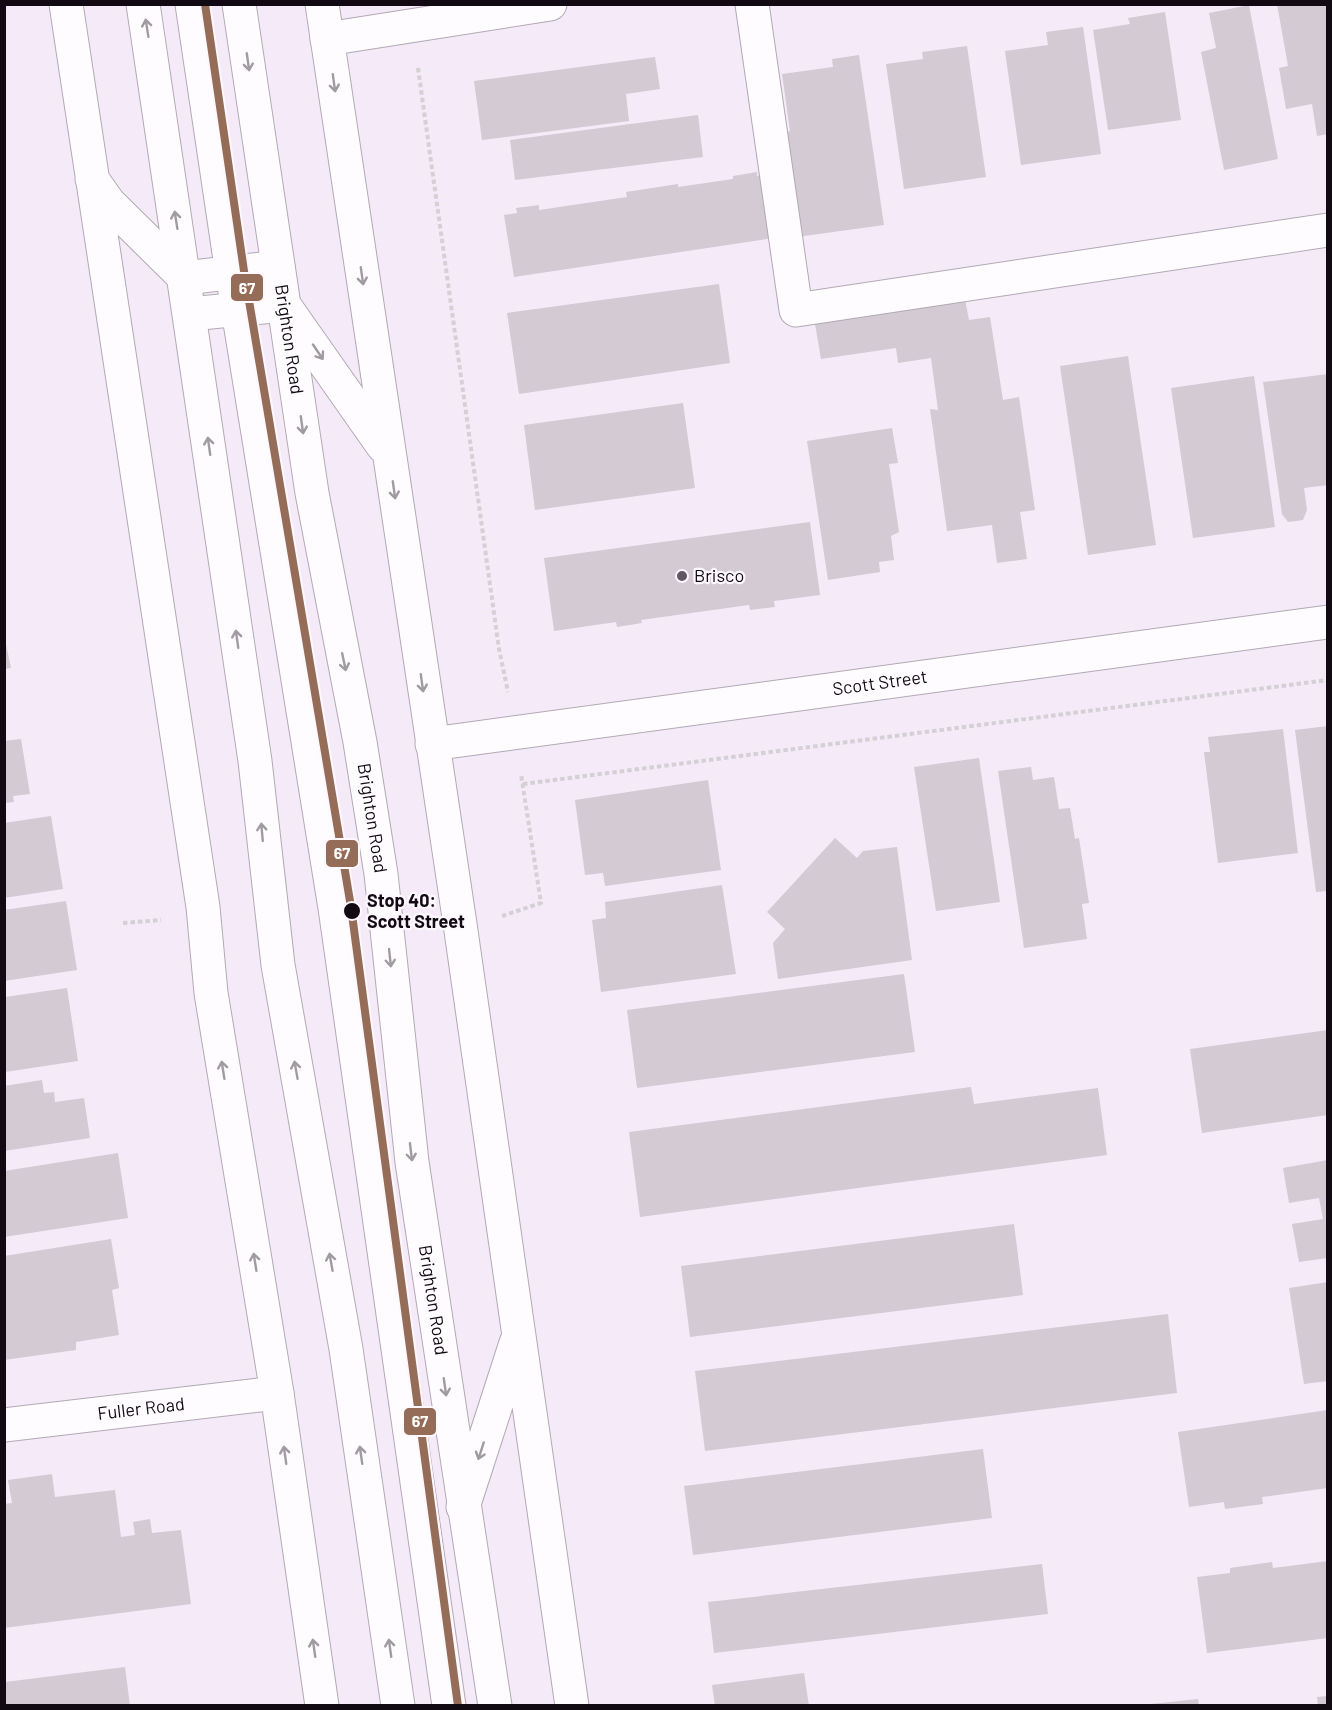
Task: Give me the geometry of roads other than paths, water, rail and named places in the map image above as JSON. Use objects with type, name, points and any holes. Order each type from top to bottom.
[{"type":"main road","points":[[66,4],[201,895],[211,993],[276,1393],[322,1706]]},
{"type":"main road","points":[[143,4],[255,762],[278,965],[346,1349],[398,1706]]},
{"type":"main road","points":[[192,4],[232,273],[335,908],[449,1706]]},
{"type":"main road","name":"Brighton Road","points":[[239,4],[312,493],[360,742],[381,874],[412,1162],[495,1706]]},
{"type":"main road","points":[[322,4],[572,1706]]},
{"type":"main road","points":[[327,39],[550,4]]},
{"type":"main road","points":[[752,4],[796,310],[1328,230]]},
{"type":"main road","points":[[91,177],[109,203],[184,278]]},
{"type":"main road","points":[[184,278],[278,267]]},
{"type":"main road","points":[[190,314],[284,305],[389,456]]},
{"type":"main road","name":"Scott Street","points":[[432,744],[1328,622]]},
{"type":"main road","points":[[463,1507],[519,1336]]},
{"type":"main road","name":"Fuller Road","points":[[4,1425],[276,1393]]},
{"type":"place","name":"Brisco","points":[[682,576]]},
{"type":"place","name":"Stop 40: Scott Street","points":[[352,911]]}]
